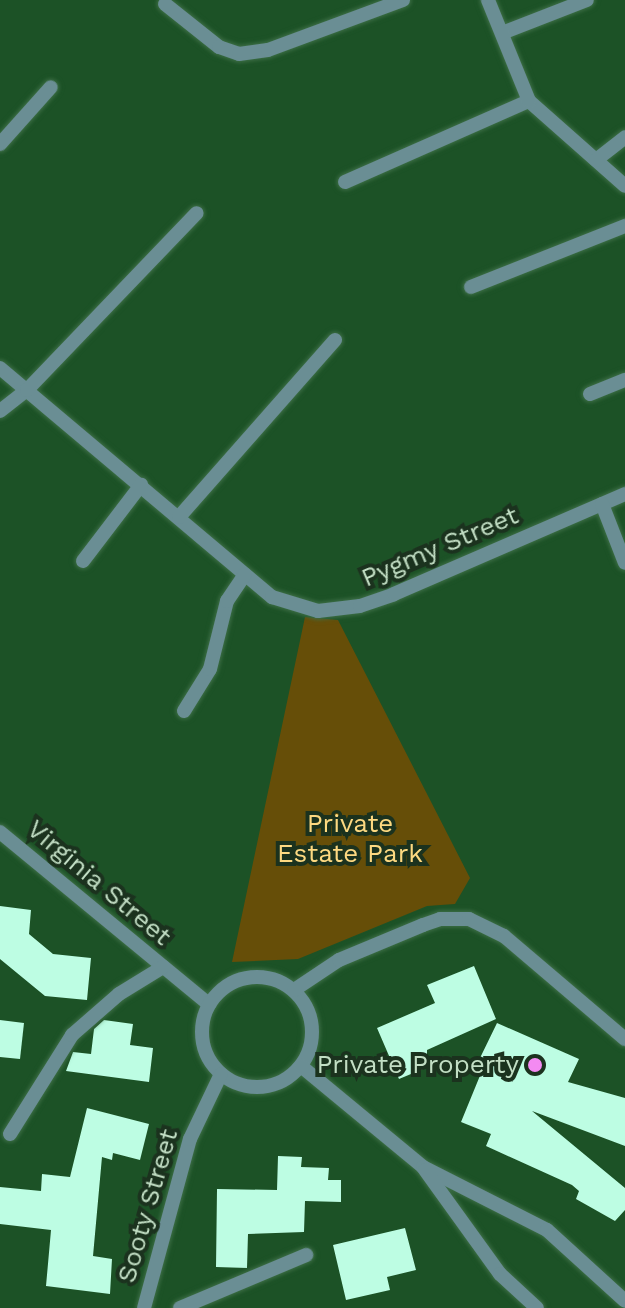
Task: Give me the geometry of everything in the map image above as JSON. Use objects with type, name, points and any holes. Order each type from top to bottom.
[{"type":"street","points":[[165,4],[219,47],[239,54],[268,50],[403,0]]},
{"type":"street","points":[[488,0],[529,101],[625,186]]},
{"type":"street","points":[[502,33],[587,0]]},
{"type":"street","points":[[0,144],[51,87]]},
{"type":"street","points":[[345,182],[529,101]]},
{"type":"street","points":[[596,160],[625,137]]},
{"type":"street","points":[[0,411],[27,390],[197,213]]},
{"type":"street","points":[[471,287],[625,226]]},
{"type":"street","points":[[179,517],[335,340]]},
{"type":"street","name":"Pygmy Street","points":[[0,368],[272,597],[301,608],[360,606],[625,494]]},
{"type":"street","points":[[590,394],[625,380]]},
{"type":"street","points":[[83,561],[141,485]]},
{"type":"street","points":[[602,504],[625,563]]},
{"type":"street","points":[[184,711],[210,669],[230,593],[245,574]]},
{"type":"street","name":"Virginia Street","points":[[2,836],[209,1004]]},
{"type":"street","points":[[294,990],[339,960],[423,925],[440,919],[469,919],[504,936],[625,1039]]},
{"type":"street","name":"Virginia Street","points":[[10,1134],[72,1035],[119,994],[163,967]]},
{"type":"street","points":[[258,977],[294,990],[313,1023],[313,1042],[301,1066],[277,1084],[258,1088],[221,1074],[202,1041],[209,1004],[239,980],[258,977]]},
{"type":"street","points":[[301,1066],[423,1167],[533,1220],[622,1303]]},
{"type":"street","name":"Sooty Street","points":[[146,1307],[190,1139],[221,1074]]},
{"type":"street","points":[[423,1167],[500,1274],[537,1308]]},
{"type":"street","points":[[180,1308],[306,1255]]},
{"type":"green space","name":"Private Estate Park","points":[[305,617],[338,620],[470,878],[455,904],[427,906],[298,959],[232,962]]},
{"type":"building","points":[[0,906],[31,910],[29,934],[53,954],[91,958],[87,1000],[45,996],[0,959]]},
{"type":"building","points":[[474,966],[496,1019],[427,1050],[427,1057],[420,1061],[423,1069],[399,1079],[377,1028],[435,1003],[427,985]]},
{"type":"building","points":[[0,1020],[24,1023],[20,1059],[0,1057]]},
{"type":"building","points":[[104,1020],[133,1024],[130,1045],[153,1048],[149,1082],[66,1071],[73,1052],[91,1054],[94,1029]]},
{"type":"building","points":[[497,1023],[579,1059],[568,1082],[625,1098],[625,1146],[532,1111],[625,1188],[625,1210],[615,1221],[576,1199],[579,1191],[572,1185],[486,1146],[491,1134],[461,1122],[486,1061],[480,1058]]},
{"type":"building","points":[[87,1108],[149,1124],[140,1160],[113,1153],[112,1160],[102,1157],[93,1256],[112,1259],[110,1294],[46,1286],[51,1230],[0,1224],[0,1187],[41,1191],[42,1174],[70,1177]]},
{"type":"building","points":[[278,1156],[302,1157],[301,1167],[329,1168],[328,1180],[341,1180],[341,1202],[305,1201],[304,1232],[248,1234],[247,1268],[216,1267],[217,1189],[277,1190]]},
{"type":"building","points":[[405,1228],[416,1270],[387,1277],[390,1290],[346,1300],[333,1245]]},
{"type":"place","name":"Private Property","points":[[535,1065]]}]
